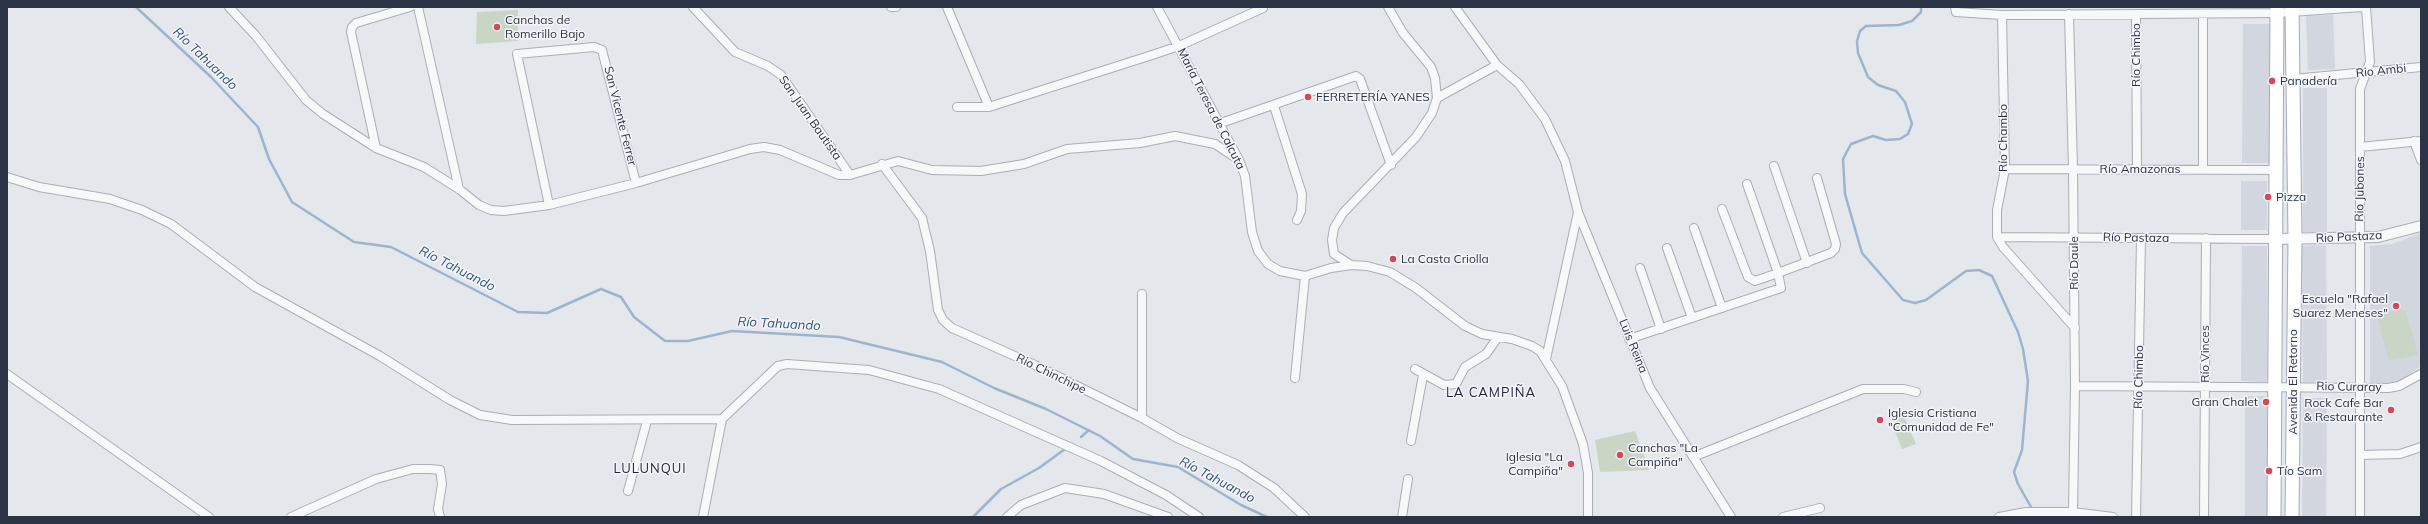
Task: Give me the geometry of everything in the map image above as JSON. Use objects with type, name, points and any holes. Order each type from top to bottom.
[{"type":"main road","name":"Avenida El Retorno","points":[[2274,517],[2273,386],[2277,10]]},
{"type":"main road","name":"Avenida El Retorno","points":[[2292,10],[2295,239],[2292,517]]},
{"type":"street","points":[[229,7],[256,36],[306,100],[323,114],[376,148],[424,167],[460,189],[479,205],[491,210],[504,211],[549,205],[636,183],[714,158],[764,147],[780,150],[839,175],[850,175],[882,164],[898,161],[932,170],[981,171],[1024,164],[1067,149],[1140,143],[1175,136],[1215,144],[1239,160]]},
{"type":"street","points":[[376,148],[351,32],[352,27],[356,23],[410,7]]},
{"type":"street","points":[[418,7],[460,189]]},
{"type":"street","name":"San Juan Bautista","points":[[693,7],[735,52],[768,66],[781,75],[850,175]]},
{"type":"street","points":[[891,7],[896,7]]},
{"type":"street","points":[[947,7],[989,107]]},
{"type":"street","name":"María Teresa de Calcuta","points":[[1157,7],[1170,34],[1179,46],[1239,160],[1244,176],[1252,232],[1258,251],[1268,264],[1280,271],[1305,276],[1331,268],[1351,265],[1367,266],[1390,272],[1416,288],[1465,326],[1482,334],[1532,346],[1546,359],[1562,386],[1583,444],[1588,473],[1588,517]]},
{"type":"street","points":[[1351,265],[1334,254],[1332,248],[1334,228],[1343,213],[1391,165],[1427,122],[1437,98],[1435,78],[1431,67],[1403,33],[1388,7]]},
{"type":"street","name":"Luis Reina","points":[[1455,7],[1497,65],[1519,84],[1545,119],[1565,161],[1578,212],[1629,340],[1650,388],[1730,517]]},
{"type":"street","points":[[1956,9],[2002,15],[2069,14],[2112,10],[2136,14],[2203,14],[2362,7]]},
{"type":"street","name":"Rio Jubones","points":[[2360,517],[2360,89],[2370,62],[2366,7]]},
{"type":"street","points":[[957,107],[989,107],[1179,46],[1263,8]]},
{"type":"street","name":"Río Daule","points":[[2069,14],[2075,328],[2073,512]]},
{"type":"street","name":"Río Chimbo","points":[[2136,14],[2137,169]]},
{"type":"street","points":[[2203,14],[2203,169]]},
{"type":"street","name":"Río Chambo","points":[[1997,237],[1997,210],[2005,169],[2002,15]]},
{"type":"street","name":"San Vicente Ferrer","points":[[549,205],[517,54],[594,48],[602,50],[636,183]]},
{"type":"street","points":[[1437,98],[1497,65]]},
{"type":"street","name":"Rio Ambi","points":[[2293,79],[2366,74],[2421,67]]},
{"type":"street","points":[[1220,123],[1274,106],[1356,76],[1360,79],[1391,165]]},
{"type":"street","points":[[1274,106],[1302,194],[1301,211],[1298,220]]},
{"type":"street","points":[[2360,147],[2417,141],[2421,160]]},
{"type":"street","name":"Rio Chinchipe","points":[[882,164],[914,205],[927,230],[938,310],[943,320],[952,328],[1035,365],[1142,418],[1177,438],[1238,465],[1274,488],[1306,517]]},
{"type":"street","points":[[1774,166],[1807,262]]},
{"type":"street","name":"Río Amazonas","points":[[2005,169],[2276,170]]},
{"type":"street","points":[[7,177],[39,187],[110,199],[142,210],[171,224],[255,287],[380,356],[450,400],[480,415],[512,420],[646,421],[722,419]]},
{"type":"street","points":[[1722,209],[1748,277],[1755,281],[1831,254],[1835,249],[1836,244],[1817,178]]},
{"type":"street","points":[[1629,340],[1781,288],[1778,273],[1747,184]]},
{"type":"street","points":[[1546,359],[1578,212]]},
{"type":"street","name":"Rio Pastaza","points":[[2275,239],[2378,237],[2421,226]]},
{"type":"street","points":[[1694,228],[1722,308]]},
{"type":"street","points":[[1997,237],[2003,247],[2075,328]]},
{"type":"street","name":"Río Pastaza","points":[[1997,237],[2275,239]]},
{"type":"street","name":"Río Chimbo","points":[[2136,517],[2141,238]]},
{"type":"street","name":"Río Vinces","points":[[2204,517],[2206,238]]},
{"type":"street","points":[[1667,248],[1692,318]]},
{"type":"street","points":[[1640,268],[1661,329]]},
{"type":"street","points":[[1295,378],[1305,276]]},
{"type":"street","points":[[1142,294],[1142,418]]},
{"type":"street","points":[[1415,369],[1423,375],[1444,385],[1456,384],[1465,367],[1486,354],[1498,337]]},
{"type":"street","points":[[703,517],[722,419],[778,366],[787,364],[869,370],[939,389],[1059,443],[1166,495],[1199,517]]},
{"type":"street","points":[[7,374],[209,517]]},
{"type":"street","name":"Rio Curaray","points":[[2075,386],[2293,386],[2360,388],[2399,386],[2421,374]]},
{"type":"street","points":[[1411,441],[1423,375]]},
{"type":"street","points":[[1693,457],[1863,389],[1904,388],[1916,392]]},
{"type":"street","points":[[628,491],[646,421]]},
{"type":"street","points":[[2360,455],[2400,454],[2421,447]]},
{"type":"street","points":[[291,517],[376,479],[413,469],[430,469],[440,470],[442,484],[438,509],[440,517]]},
{"type":"street","points":[[1402,517],[1408,479]]},
{"type":"street","points":[[1007,517],[1021,505],[1065,488],[1104,494],[1168,517]]},
{"type":"street","points":[[1783,517],[1820,508]]},
{"type":"street","points":[[1999,517],[2026,512],[2073,512],[2113,517]]},
{"type":"shaded area","points":[[2333,15],[2335,69],[2308,70],[2306,16]]},
{"type":"shaded area","points":[[2243,24],[2270,24],[2269,163],[2242,163]]},
{"type":"shaded area","points":[[2303,88],[2327,88],[2327,232],[2303,232]]},
{"type":"shaded area","points":[[2241,181],[2267,181],[2267,230],[2241,230]]},
{"type":"shaded area","name":"Escuela \"Rafael Suarez Meneses\"","points":[[2421,233],[2421,366],[2400,381],[2379,384],[2370,383],[2370,246],[2392,244]]},
{"type":"shaded area","points":[[2326,245],[2327,382],[2303,382],[2302,246]]},
{"type":"shaded area","points":[[2242,246],[2267,246],[2267,382],[2241,381]]},
{"type":"shaded area","points":[[2245,396],[2267,396],[2268,517],[2245,517]]},
{"type":"shaded area","points":[[2303,398],[2327,398],[2326,517],[2302,517]]},
{"type":"green space","name":"Canchas de Romerillo Bajo","points":[[518,10],[518,41],[476,44],[477,12]]},
{"type":"green space","points":[[2401,309],[2406,311],[2418,355],[2389,361],[2377,316]]},
{"type":"green space","points":[[1903,414],[1916,444],[1902,449],[1890,419]]},
{"type":"green space","name":"Canchas \"La Campiña\"","points":[[1635,431],[1649,470],[1600,472],[1595,440]]},
{"type":"waterway","name":"Río Tahuando","points":[[136,7],[211,77],[258,127],[269,159],[292,202],[354,242],[391,247],[518,312],[547,313],[601,289],[621,297],[634,317],[665,341],[688,341],[732,331],[839,337],[942,362],[994,388],[1046,409],[1100,436],[1133,459],[1178,467],[1241,505],[1267,517]]},
{"type":"waterway","points":[[1921,7],[1921,12],[1912,21],[1899,25],[1866,26],[1860,31],[1857,41],[1858,53],[1868,77],[1878,85],[1896,91],[1905,102],[1912,124],[1908,134],[1900,139],[1886,140],[1873,136],[1851,144],[1843,159],[1845,194],[1862,253],[1903,300],[1915,303],[1926,300],[1966,271],[1979,270],[1992,276],[2018,332],[2023,349],[2028,381],[2022,450],[2014,472],[2018,484],[2031,507]]},
{"type":"waterway","points":[[1081,437],[1089,430]]},
{"type":"waterway","points":[[973,517],[1001,489],[1039,468],[1065,449]]},
{"type":"place","name":"Canchas de Romerillo Bajo","points":[[497,27]]},
{"type":"place","name":"Panadería","points":[[2272,81]]},
{"type":"place","name":"FERRETERÍA YANES","points":[[1308,97]]},
{"type":"place","name":"Pizza","points":[[2268,197]]},
{"type":"place","name":"La Casta Criolla","points":[[1393,259]]},
{"type":"place","name":"Escuela \"Rafael Suarez Meneses\"","points":[[2396,306]]},
{"type":"place","name":"Gran Chalet","points":[[2266,402]]},
{"type":"place","name":"Rock Cafe Bar & Restaurante","points":[[2391,410]]},
{"type":"place","name":"Iglesia Cristiana \"Comunidad de Fe\"","points":[[1880,420]]},
{"type":"place","name":"Canchas \"La Campiña\"","points":[[1620,455]]},
{"type":"place","name":"Iglesia \"La Campiña\"","points":[[1571,464]]},
{"type":"place","name":"Tío Sam","points":[[2269,471]]},
{"type":"district","name":"LA CAMPIÑA","points":[[1491,393]]},
{"type":"district","name":"LULUNQUI","points":[[650,469]]}]
